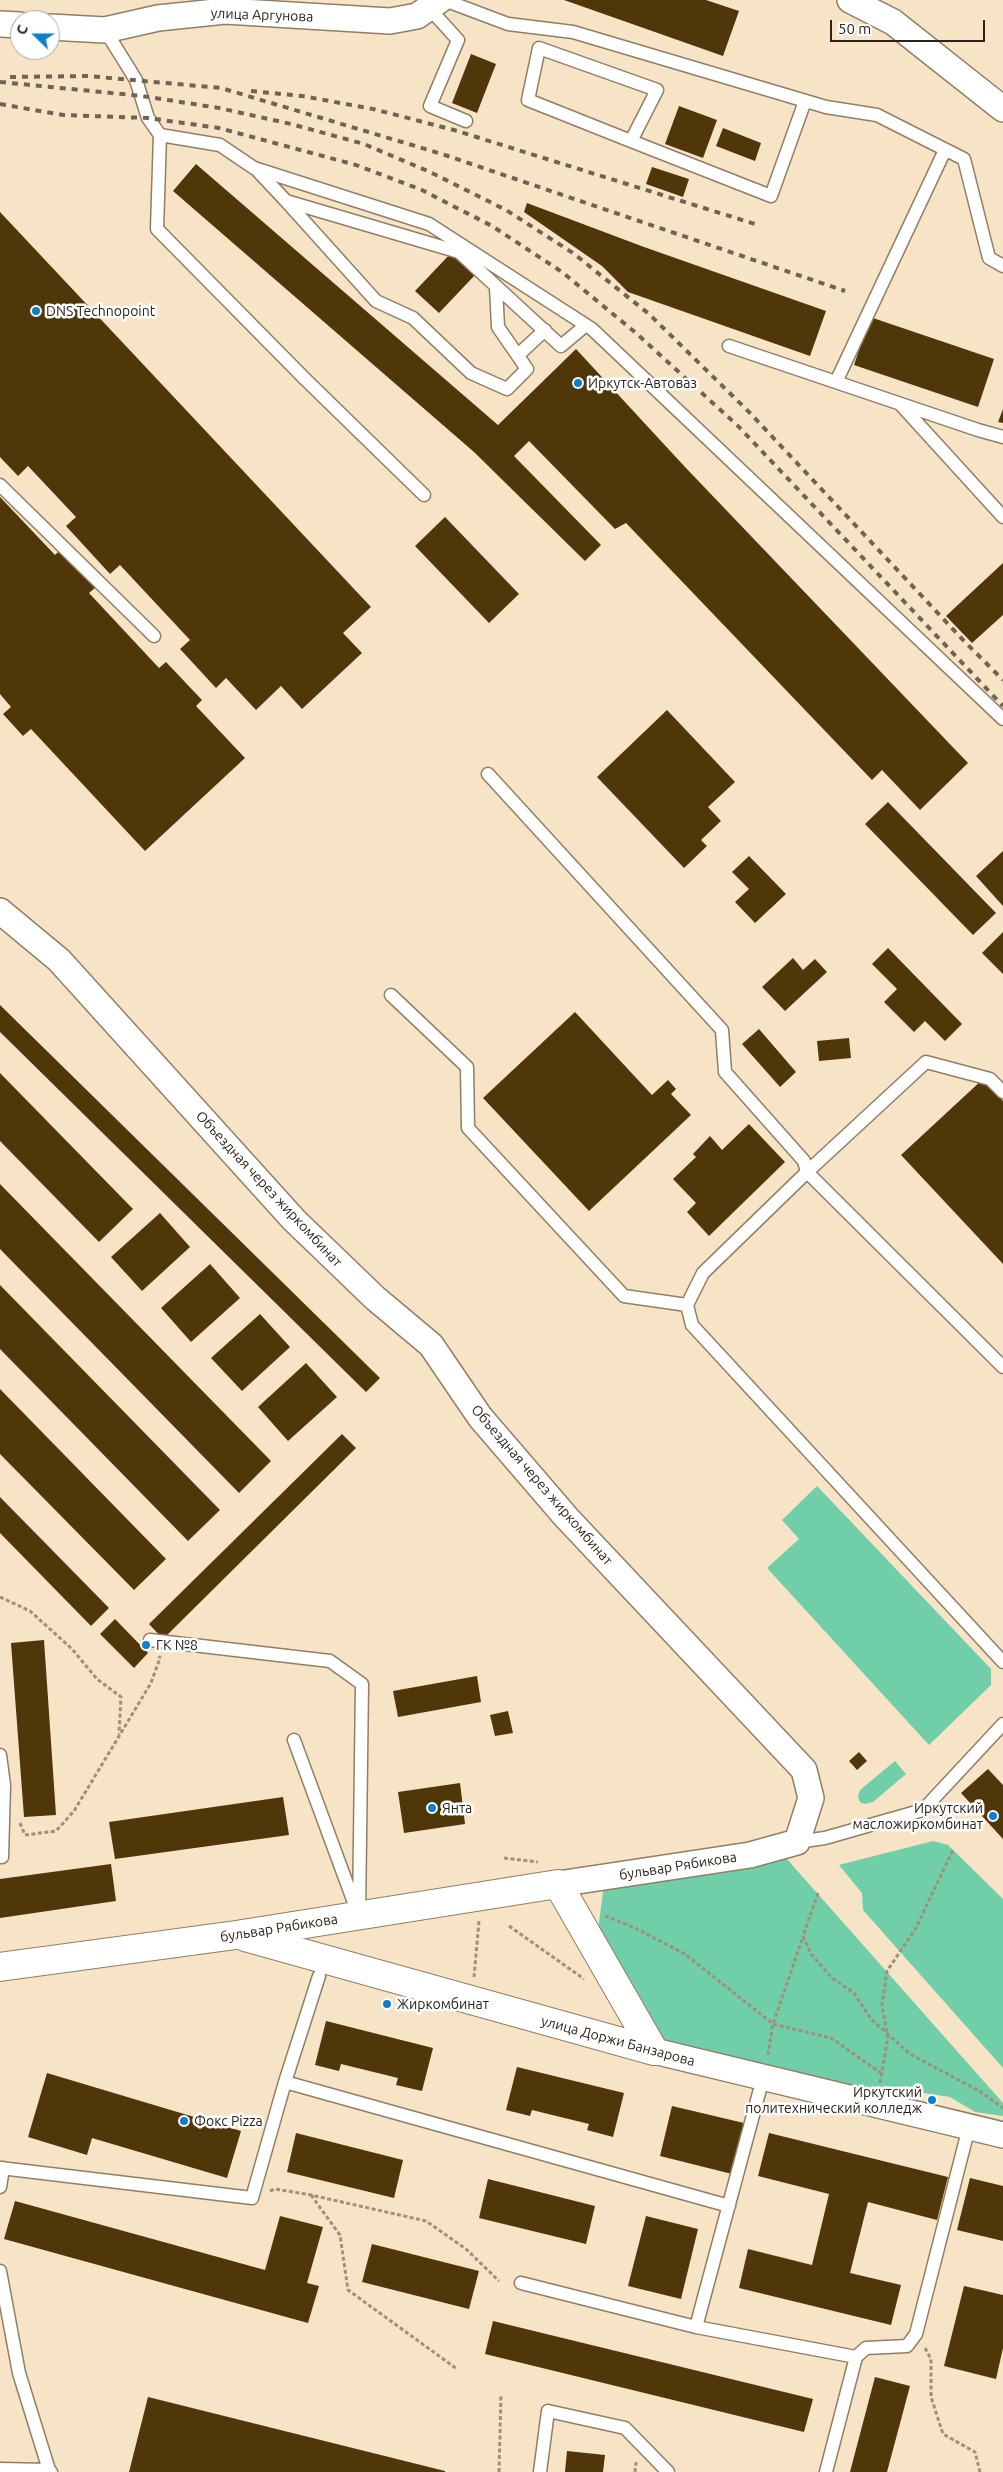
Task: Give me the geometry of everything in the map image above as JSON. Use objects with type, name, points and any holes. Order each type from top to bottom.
[{"type":"street","points":[[850,0],[893,22],[1003,109]]},
{"type":"street","points":[[858,0],[965,71],[1003,100]]},
{"type":"street","name":"улица Аргунова","points":[[60,28],[105,30],[158,18],[225,11],[390,22],[417,16],[437,3]]},
{"type":"street","name":"Объездная через жиркомбинат","points":[[0,912],[59,960],[294,1220],[375,1298],[430,1344],[480,1417],[566,1517],[804,1770],[810,1798],[797,1842]]},
{"type":"street","name":"бульвар Рябикова","points":[[0,1968],[359,1916],[552,1874],[750,1855],[797,1842]]},
{"type":"street","points":[[552,1874],[654,2051]]},
{"type":"street","name":"улица Доржи Банзарова","points":[[236,1935],[654,2051],[765,2069],[1003,2136]]},
{"type":"lane","points":[[437,3],[508,24],[573,32],[826,107],[876,114],[964,159],[989,258],[1003,266]]},
{"type":"lane","points":[[437,3],[458,40],[430,106],[466,121]]},
{"type":"lane","points":[[105,30],[136,80],[148,118],[160,135],[157,229],[304,378],[424,494]]},
{"type":"lane","points":[[631,141],[657,90],[540,48],[528,100],[631,141],[771,196],[805,101]]},
{"type":"lane","points":[[160,135],[220,145],[254,168],[376,301],[413,318],[471,373],[507,388],[527,369],[498,328],[496,287]]},
{"type":"lane","points":[[836,382],[945,150]]},
{"type":"lane","points":[[254,168],[430,224],[586,325],[1003,719]]},
{"type":"lane","points":[[286,201],[459,252],[562,346],[586,325]]},
{"type":"lane","points":[[518,355],[545,330]]},
{"type":"lane","points":[[729,346],[1003,437]]},
{"type":"lane","points":[[899,404],[1003,517]]},
{"type":"lane","points":[[0,484],[154,636]]},
{"type":"lane","points":[[488,774],[722,1030],[724,1072],[804,1161],[807,1172],[1003,1367]]},
{"type":"lane","points":[[391,995],[467,1067],[468,1128],[624,1296],[687,1305]]},
{"type":"lane","points":[[1003,1092],[990,1079],[926,1062],[807,1172],[703,1273],[687,1305],[692,1325],[1003,1662]]},
{"type":"lane","points":[[150,1640],[330,1661],[362,1684],[359,1916]]},
{"type":"lane","points":[[797,1842],[825,1838],[923,1810],[1003,1724]]},
{"type":"lane","points":[[294,1740],[359,1916]]},
{"type":"lane","points":[[0,1754],[4,1785],[2,1857],[0,1858]]},
{"type":"lane","points":[[0,2187],[1,2168],[252,2198],[285,2082],[319,1976]]},
{"type":"lane","points":[[696,2327],[765,2069]]},
{"type":"lane","points":[[285,2082],[729,2206]]},
{"type":"lane","points":[[826,2472],[856,2357],[866,2348],[907,2346],[916,2334],[969,2127]]},
{"type":"lane","points":[[0,2271],[19,2373],[50,2471],[0,2469]]},
{"type":"lane","points":[[521,2283],[696,2327],[856,2357]]},
{"type":"lane","points":[[540,2472],[548,2411],[625,2428],[668,2472]]},
{"type":"path","points":[[0,1597],[30,1611],[72,1649],[97,1680],[121,1697],[119,1734]]},
{"type":"path","points":[[3,1812],[17,1814],[25,1835],[56,1831],[74,1811],[151,1683],[160,1658],[150,1640]]},
{"type":"path","points":[[879,2087],[887,2033],[882,2006],[887,1971],[916,1928],[953,1850]]},
{"type":"path","points":[[504,1858],[552,1874]]},
{"type":"path","points":[[765,2069],[773,2024],[818,1893]]},
{"type":"path","points":[[599,1914],[635,1928],[685,1954],[773,2024],[832,2038],[881,2073]]},
{"type":"path","points":[[471,2000],[480,1918]]},
{"type":"path","points":[[510,1926],[586,1980]]},
{"type":"path","points":[[803,1936],[811,1954],[832,1978],[854,1993],[871,2019],[910,2054],[966,2083],[1003,2108]]},
{"type":"path","points":[[252,2198],[275,2189],[311,2194],[426,2221],[466,2248],[500,2281]]},
{"type":"path","points":[[311,2194],[340,2235],[348,2290],[458,2369]]},
{"type":"path","points":[[916,2334],[931,2360],[931,2397],[943,2434],[975,2452],[980,2472]]},
{"type":"path","points":[[499,2472],[501,2395]]},
{"type":"green space","points":[[817,1486],[991,1669],[991,1685],[929,1745],[767,1568],[799,1539],[782,1520]]},
{"type":"green space","points":[[895,1761],[906,1774],[873,1802],[865,1804],[860,1802],[858,1797],[860,1790]]},
{"type":"green space","points":[[933,1841],[948,1845],[1003,1899],[1003,2068],[863,1910],[862,1893],[839,1865]]},
{"type":"green space","points":[[786,1858],[1003,2103],[1003,2116],[975,2112],[950,2097],[924,2093],[890,2096],[663,2045],[598,1930],[604,1885]]},
{"type":"building","points":[[564,0],[706,0],[739,11],[723,56]]},
{"type":"building","points":[[471,54],[496,64],[477,113],[452,103]]},
{"type":"building","points":[[679,106],[717,120],[703,158],[665,144]]},
{"type":"building","points":[[723,128],[761,143],[755,161],[716,146]]},
{"type":"building","points":[[196,164],[498,425],[576,349],[685,467],[968,763],[920,810],[882,770],[872,780],[626,523],[615,529],[529,441],[514,456],[601,545],[585,561],[474,452],[173,191]]},
{"type":"building","points":[[652,167],[689,179],[683,197],[646,184]]},
{"type":"building","points":[[527,203],[644,247],[826,311],[810,356],[628,292],[602,266],[524,212]]},
{"type":"building","points":[[0,212],[371,607],[343,633],[362,653],[302,709],[281,686],[256,710],[226,678],[216,688],[180,649],[190,640],[120,565],[110,574],[66,526],[76,517],[28,466],[18,476],[0,457]]},
{"type":"building","points":[[451,253],[475,275],[439,313],[415,291]]},
{"type":"building","points":[[870,317],[994,359],[978,407],[854,365]]},
{"type":"building","points":[[1003,409],[1003,423],[998,422]]},
{"type":"building","points":[[0,497],[55,555],[61,549],[96,587],[89,593],[159,668],[166,662],[202,700],[196,706],[245,758],[145,851],[31,729],[23,736],[3,714],[11,707],[0,694]]},
{"type":"building","points":[[445,517],[519,594],[489,623],[415,546]]},
{"type":"building","points":[[1003,563],[1003,615],[972,643],[946,616]]},
{"type":"building","points":[[667,710],[735,782],[708,807],[721,821],[701,840],[707,846],[684,868],[597,777]]},
{"type":"building","points":[[888,802],[996,913],[973,935],[865,824]]},
{"type":"building","points":[[1003,851],[1003,906],[976,876]]},
{"type":"building","points":[[749,856],[786,894],[755,923],[735,902],[749,889],[732,872]]},
{"type":"building","points":[[1003,932],[1003,974],[982,953]]},
{"type":"building","points":[[888,948],[962,1024],[945,1041],[925,1021],[914,1032],[884,1002],[897,989],[872,964]]},
{"type":"building","points":[[793,958],[803,970],[815,959],[827,972],[785,1011],[762,987]]},
{"type":"building","points":[[0,1005],[380,1378],[366,1392],[0,1032]]},
{"type":"building","points":[[575,1012],[652,1095],[668,1080],[676,1089],[671,1094],[691,1115],[589,1211],[483,1098]]},
{"type":"building","points":[[759,1029],[796,1072],[780,1087],[742,1044]]},
{"type":"building","points":[[849,1038],[851,1058],[819,1061],[817,1041]]},
{"type":"building","points":[[0,1073],[133,1209],[99,1242],[0,1141]]},
{"type":"building","points":[[983,1079],[1003,1101],[1003,1264],[901,1155]]},
{"type":"building","points":[[749,1124],[785,1162],[709,1236],[687,1212],[696,1203],[673,1179],[696,1157],[693,1154],[710,1136],[722,1150]]},
{"type":"building","points":[[0,1184],[271,1461],[239,1493],[0,1249]]},
{"type":"building","points":[[160,1213],[190,1247],[142,1291],[111,1257]]},
{"type":"building","points":[[210,1264],[240,1298],[191,1342],[161,1308]]},
{"type":"building","points":[[0,1285],[220,1510],[188,1541],[0,1349]]},
{"type":"building","points":[[260,1314],[290,1347],[242,1391],[211,1358]]},
{"type":"building","points":[[306,1363],[337,1397],[288,1441],[258,1407]]},
{"type":"building","points":[[0,1389],[166,1559],[134,1590],[0,1454]]},
{"type":"building","points":[[342,1434],[356,1448],[163,1639],[149,1624]]},
{"type":"building","points":[[0,1497],[109,1608],[91,1626],[0,1533]]},
{"type":"building","points":[[115,1619],[148,1653],[134,1668],[100,1634]]},
{"type":"building","points":[[44,1640],[56,1815],[24,1817],[11,1643]]},
{"type":"building","points":[[477,1676],[481,1702],[398,1717],[393,1691]]},
{"type":"building","points":[[508,1711],[513,1733],[495,1736],[490,1715]]},
{"type":"building","points":[[859,1752],[867,1761],[857,1770],[849,1761]]},
{"type":"building","name":"Иркутский масложиркомбинат","points":[[988,1769],[1003,1785],[1003,1839],[961,1793]]},
{"type":"building","name":"Янта","points":[[460,1783],[465,1824],[404,1833],[398,1792]]},
{"type":"building","points":[[283,1797],[289,1835],[115,1859],[109,1822]]},
{"type":"building","points":[[111,1864],[116,1901],[0,1918],[0,1879]]},
{"type":"building","points":[[326,2021],[433,2048],[422,2091],[396,2085],[398,2078],[341,2064],[339,2071],[315,2065]]},
{"type":"building","points":[[517,2067],[624,2093],[613,2137],[587,2130],[589,2124],[532,2110],[530,2116],[506,2110]]},
{"type":"building","points":[[47,2073],[241,2131],[227,2178],[92,2138],[87,2155],[28,2137]]},
{"type":"building","points":[[672,2106],[744,2123],[732,2174],[660,2156]]},
{"type":"building","points":[[296,2133],[403,2160],[394,2198],[287,2172]]},
{"type":"building","points":[[769,2133],[948,2177],[937,2220],[868,2202],[850,2273],[901,2285],[891,2325],[739,2288],[748,2249],[812,2265],[829,2194],[758,2176]]},
{"type":"building","points":[[970,2178],[1003,2186],[1003,2241],[957,2230]]},
{"type":"building","points":[[488,2179],[595,2206],[586,2244],[479,2218]]},
{"type":"building","points":[[15,2201],[265,2270],[280,2216],[323,2227],[307,2283],[319,2286],[308,2323],[4,2239]]},
{"type":"building","points":[[646,2216],[698,2229],[681,2299],[628,2286]]},
{"type":"building","points":[[372,2244],[479,2271],[469,2309],[362,2282]]},
{"type":"building","points":[[964,2286],[1003,2295],[1003,2348],[996,2379],[944,2366]]},
{"type":"building","points":[[493,2321],[813,2399],[804,2432],[485,2354]]},
{"type":"building","points":[[875,2377],[910,2386],[887,2472],[850,2472]]},
{"type":"building","points":[[148,2397],[445,2471],[445,2472],[129,2472]]},
{"type":"building","points":[[567,2451],[605,2455],[603,2472],[565,2472]]},
{"type":"railway","points":[[10,77],[88,76],[221,88],[442,154],[845,291]]},
{"type":"railway","points":[[0,82],[142,96],[219,108],[291,124],[364,144],[430,172],[506,210],[573,253],[649,314],[749,412],[1003,680]]},
{"type":"railway","points":[[251,91],[302,96],[373,109],[454,130],[755,224]]},
{"type":"railway","points":[[0,104],[63,115],[148,118],[219,128],[356,165],[422,190],[492,226],[562,272],[636,333],[738,426],[1003,706]]},
{"type":"place","name":"DNS Technopoint","points":[[36,311]]},
{"type":"place","name":"Иркутск-Автоваз","points":[[578,383]]},
{"type":"place","name":"ГК №8","points":[[146,1645]]},
{"type":"place","name":"Янта","points":[[432,1808]]},
{"type":"place","name":"Иркутский масложиркомбинат","points":[[993,1816]]},
{"type":"place","name":"Жиркомбинат","points":[[387,2004]]},
{"type":"place","name":"Иркутский политехнический колледж","points":[[932,2100]]},
{"type":"place","name":"Фокс Pizza","points":[[184,2121]]}]
